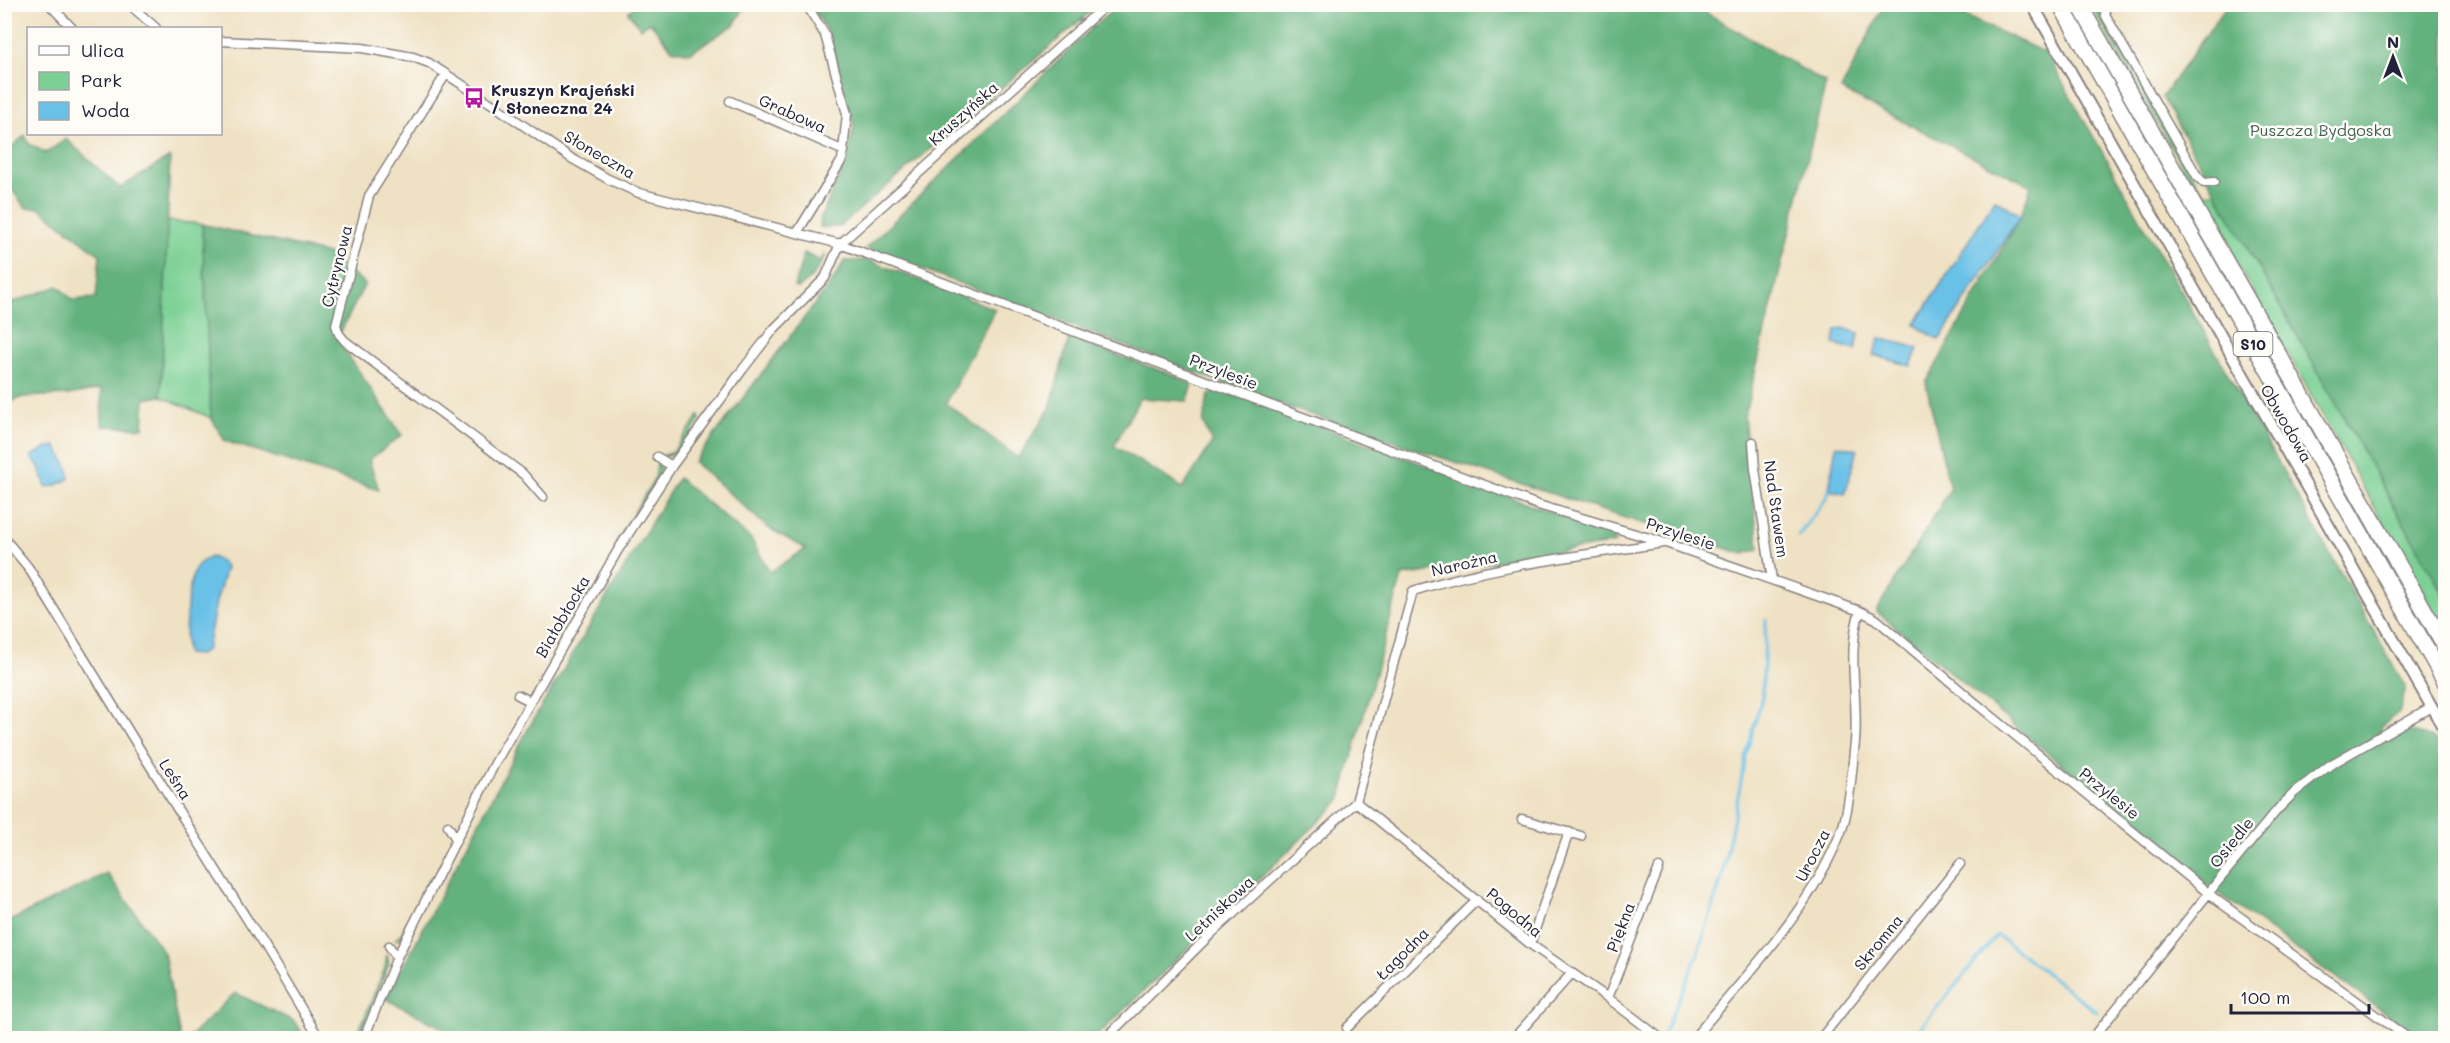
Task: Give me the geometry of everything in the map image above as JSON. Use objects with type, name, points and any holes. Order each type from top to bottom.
[{"type":"highway","name":"S10","points":[[2060,4],[2445,683]]},
{"type":"highway","name":"S10","points":[[2079,4],[2445,648]]},
{"type":"street","points":[[49,4],[71,27]]},
{"type":"street","points":[[129,4],[155,27]]},
{"type":"street","points":[[797,233],[842,160],[847,114],[825,35],[806,4]]},
{"type":"street","name":"Kruszyńska","points":[[840,244],[1107,4]]},
{"type":"street","name":"Obwodowa","points":[[2032,4],[2445,732]]},
{"type":"street","points":[[2103,4],[2106,16],[2197,176],[2204,183],[2214,182]]},
{"type":"street","name":"Słoneczna","points":[[222,41],[382,50],[413,57],[446,74],[571,158],[624,187],[655,198],[840,244]]},
{"type":"street","name":"Cytrynowa","points":[[446,74],[369,196],[336,325],[345,341],[524,474],[543,497]]},
{"type":"street","name":"Grabowa","points":[[730,101],[844,151]]},
{"type":"street","name":"Białobłocka","points":[[364,1038],[397,957],[494,765],[618,550],[672,466],[774,329],[820,284],[840,244]]},
{"type":"street","name":"Przylesie","points":[[840,244],[1538,505],[1666,543],[1860,611],[1876,619],[2210,894],[2408,1038]]},
{"type":"street","name":"Nad Stawem","points":[[1753,442],[1772,580]]},
{"type":"street","points":[[657,457],[672,466]]},
{"type":"street","name":"Leśna","points":[[4,538],[28,567],[150,766],[264,945],[319,1038]]},
{"type":"street","name":"Narożna","points":[[1356,802],[1413,591],[1513,567],[1666,543]]},
{"type":"street","name":"Urocza","points":[[1694,1038],[1801,908],[1818,880],[1842,830],[1855,739],[1854,629],[1860,611]]},
{"type":"street","points":[[518,695],[530,701]]},
{"type":"street","name":"Osiedle","points":[[2093,1038],[2278,809],[2295,792],[2330,765],[2432,707]]},
{"type":"street","name":"Pogodna","points":[[1356,802],[1530,944],[1608,998],[1660,1038]]},
{"type":"street","name":"Letniskowa","points":[[1106,1038],[1211,934],[1356,802]]},
{"type":"street","points":[[1522,819],[1581,836]]},
{"type":"street","points":[[448,826],[456,839]]},
{"type":"street","points":[[1530,944],[1569,832]]},
{"type":"street","name":"Skromna","points":[[1821,1038],[1960,864]]},
{"type":"street","name":"Piękna","points":[[1608,998],[1659,868]]},
{"type":"street","name":"Łagodna","points":[[1347,1028],[1478,900]]},
{"type":"street","points":[[388,946],[397,957]]},
{"type":"street","points":[[1514,1038],[1572,973]]},
{"type":"green space","points":[[662,4],[746,5],[734,25],[690,53],[672,49],[650,22],[641,28],[628,12],[636,5],[650,5],[657,8]]},
{"type":"green space","points":[[1120,4],[1693,5],[1826,83],[1744,417],[1759,549],[1744,554],[1625,518],[1267,400],[1265,406],[1614,535],[1615,543],[1402,576],[1340,801],[1095,1038],[462,1038],[386,999],[529,727],[678,478],[751,539],[770,572],[806,549],[768,528],[694,462],[834,279],[844,261],[868,260],[995,309],[946,403],[1018,458],[1050,408],[1069,338],[1176,376],[1193,385],[1187,401],[1140,398],[1114,446],[1183,488],[1212,443],[1203,423],[1208,396],[1217,390],[1263,405],[1266,399],[866,248],[1093,27],[1081,20],[839,227],[820,227],[821,217],[846,162],[854,126],[828,33],[811,5],[1097,5],[1082,19],[1094,26]]},
{"type":"green space","points":[[1884,5],[1941,5],[2046,53],[2406,688],[2399,713],[2380,727],[2388,741],[2407,730],[2435,739],[2445,757],[2445,1038],[2420,1038],[2207,885],[1876,611],[1950,490],[1926,383],[2021,215],[2031,186],[1841,90]]},
{"type":"green space","points":[[2091,5],[2098,5],[2198,185],[2206,194],[2216,192],[2445,596],[2445,632]]},
{"type":"green space","name":"Puszcza Bydgoska","points":[[2227,5],[2445,5],[2445,596],[2162,97]]},
{"type":"green space","points":[[25,135],[29,144],[46,153],[66,139],[120,188],[170,157],[161,396],[145,399],[143,428],[102,426],[101,389],[68,395],[23,397],[5,404],[5,305],[58,286],[73,300],[96,298],[100,255],[39,208],[26,208],[5,181],[5,149],[10,149]]},
{"type":"green space","points":[[167,221],[202,224],[211,418],[161,396]]},
{"type":"green space","points":[[202,224],[328,254],[365,284],[337,339],[402,435],[369,460],[379,490],[225,441],[211,418]]},
{"type":"green space","points":[[804,253],[820,261],[825,254],[825,257],[813,276],[799,288],[794,287]]},
{"type":"green space","points":[[699,416],[700,420],[679,450],[674,454],[662,456],[673,452]]},
{"type":"green space","points":[[657,462],[661,475],[615,544],[656,476]]},
{"type":"green space","points":[[107,873],[164,953],[180,1038],[5,1038],[5,920],[12,920]]},
{"type":"green space","points":[[430,878],[431,881],[404,935],[395,940],[401,934]]},
{"type":"green space","points":[[387,954],[389,964],[359,1038],[356,1038],[385,968]]},
{"type":"green space","points":[[235,993],[294,1021],[306,1038],[189,1038]]},
{"type":"water","points":[[1995,199],[2021,215],[1939,340],[1915,325]]},
{"type":"water","points":[[1842,328],[1859,333],[1856,350],[1834,344],[1836,330]]},
{"type":"water","points":[[1880,338],[1918,348],[1911,366],[1873,355]]},
{"type":"water","points":[[1836,445],[1857,450],[1845,494],[1829,490]]},
{"type":"water","points":[[56,446],[69,470],[69,479],[55,486],[46,487],[39,467],[31,456],[48,447]]},
{"type":"water","points":[[211,557],[221,561],[226,568],[216,602],[207,649],[200,655],[187,654],[186,621],[189,593],[199,564]]},
{"type":"waterway","points":[[1798,536],[1826,499],[1829,490]]},
{"type":"waterway","points":[[1664,1033],[1696,959],[1722,877],[1746,756],[1762,697],[1766,620]]},
{"type":"waterway","points":[[1912,1038],[1997,935],[2097,1012]]},
{"type":"place","name":"Kruszyn Krajeński / Słoneczna 24","points":[[474,98]]}]
